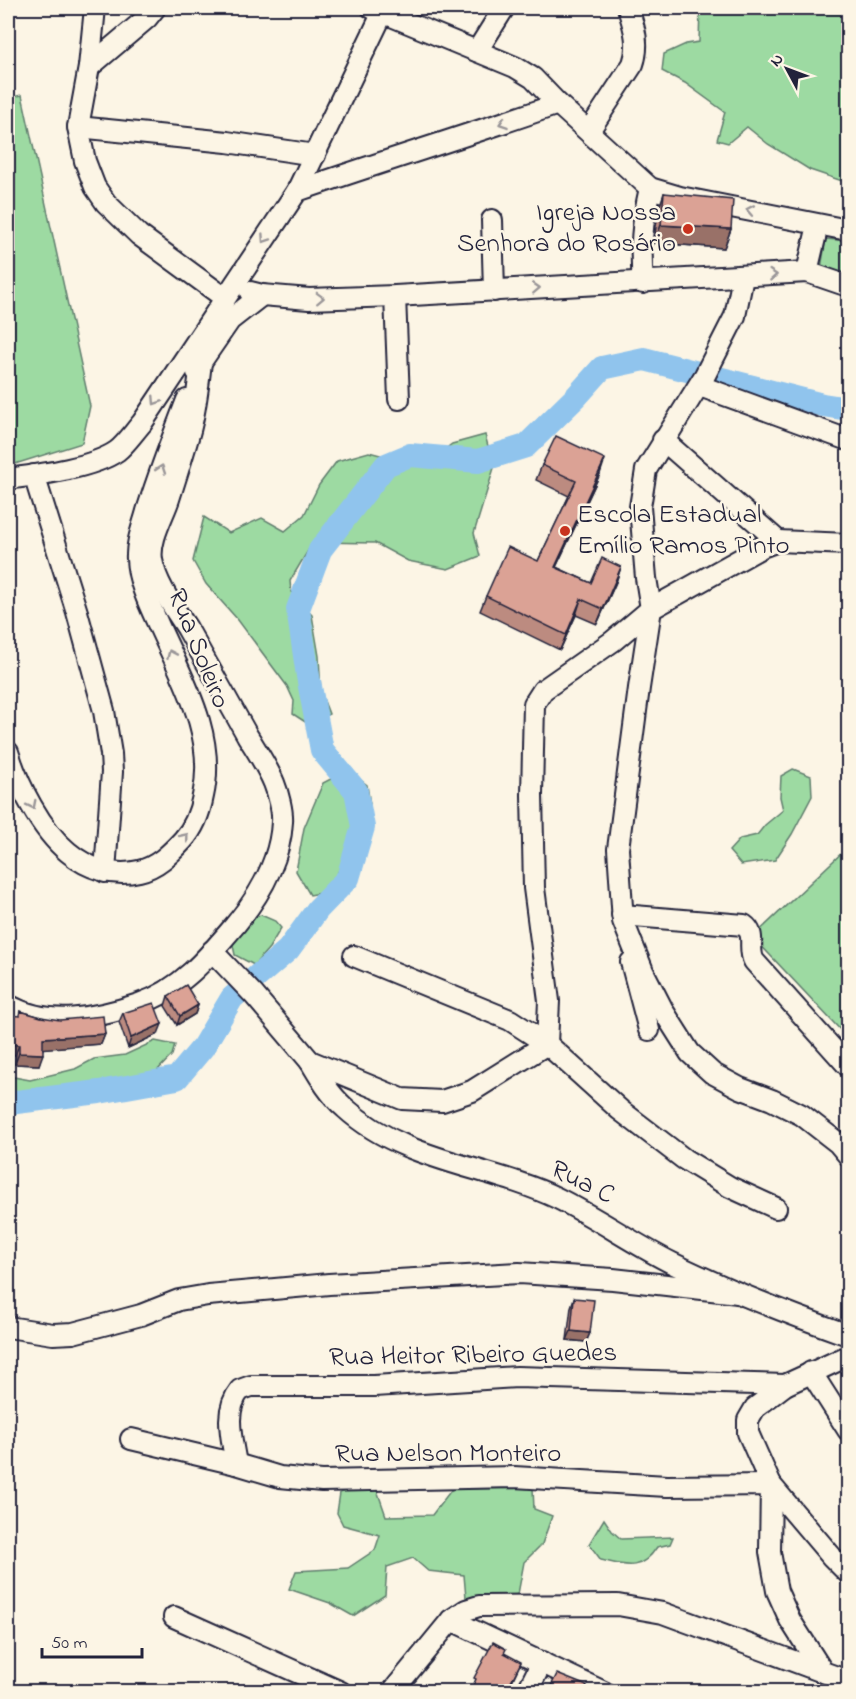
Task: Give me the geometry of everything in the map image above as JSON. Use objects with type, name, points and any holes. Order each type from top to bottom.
[{"type":"street","points":[[95,8],[89,67],[78,127],[85,161],[95,187],[106,203],[139,235],[229,292],[309,299],[643,283],[807,272],[849,286]]},
{"type":"street","points":[[89,67],[147,18],[155,8]]},
{"type":"street","points":[[477,51],[504,8]]},
{"type":"street","points":[[589,131],[633,64],[637,53],[637,39],[628,8]]},
{"type":"street","points":[[8,479],[102,460],[118,450],[142,423],[297,191],[380,9],[515,66],[533,78],[558,104],[650,188],[680,197],[849,230]]},
{"type":"street","points":[[297,191],[558,104]]},
{"type":"street","points":[[78,127],[227,142],[315,155]]},
{"type":"street","points":[[643,283],[640,247],[650,188]]},
{"type":"street","points":[[492,220],[494,291]]},
{"type":"street","points":[[807,272],[818,225]]},
{"type":"street","points":[[649,1030],[635,982],[623,918],[618,849],[651,609],[640,507],[646,470],[703,380],[735,316],[743,277]]},
{"type":"street","name":"Rua Soleiro","points":[[8,752],[12,765],[38,817],[57,843],[76,859],[105,872],[124,874],[149,869],[170,855],[190,833],[200,810],[206,783],[204,742],[197,711],[152,611],[140,576],[136,558],[138,541],[160,471],[201,362],[230,320],[262,295]]},
{"type":"street","points":[[395,296],[399,399]]},
{"type":"street","points":[[8,1005],[21,1013],[42,1018],[75,1019],[148,1001],[177,985],[213,951],[246,912],[270,872],[278,847],[282,820],[274,783],[167,594],[154,569],[152,557],[154,542],[196,408],[201,362]]},
{"type":"street","points":[[703,380],[849,440]]},
{"type":"street","points":[[663,440],[777,542]]},
{"type":"street","points":[[34,475],[77,612],[104,711],[112,772],[105,872]]},
{"type":"street","points":[[547,1044],[549,1001],[534,888],[532,795],[534,704],[543,690],[613,641],[651,609],[742,557],[777,542],[849,544]]},
{"type":"street","points":[[623,918],[744,925],[750,931],[752,940],[750,952],[754,961],[849,1066]]},
{"type":"street","points":[[623,918],[644,971],[664,1012],[690,1053],[712,1073],[802,1115],[838,1143],[849,1155]]},
{"type":"street","name":"Rua C","points":[[213,951],[310,1061],[326,1087],[345,1109],[377,1131],[424,1153],[513,1180],[555,1197],[670,1262],[738,1293],[849,1335]]},
{"type":"street","points":[[354,956],[510,1020],[547,1044],[620,1110],[684,1159],[730,1187],[776,1208]]},
{"type":"street","points":[[310,1061],[402,1099],[442,1101],[472,1091],[547,1044]]},
{"type":"street","points":[[8,1327],[53,1334],[73,1333],[141,1315],[179,1300],[208,1294],[509,1273],[614,1279],[738,1293]]},
{"type":"street","points":[[849,1356],[785,1385],[755,1408],[748,1420],[748,1432],[771,1485],[849,1573]]},
{"type":"street","points":[[811,1372],[848,1428]]},
{"type":"street","name":"Rua Heitor Ribeiro Guedes","points":[[236,1464],[229,1415],[240,1390],[251,1386],[374,1386],[517,1377],[785,1385]]},
{"type":"street","name":"Rua Nelson Monteiro","points":[[131,1439],[280,1477],[322,1482],[514,1477],[667,1486],[771,1485]]},
{"type":"street","points":[[771,1485],[771,1552],[777,1591],[790,1620],[823,1672]]},
{"type":"street","points":[[392,1692],[451,1620],[466,1610],[479,1606],[618,1605],[663,1613],[849,1681]]},
{"type":"street","points":[[174,1617],[341,1692]]},
{"type":"street","points":[[451,1620],[604,1692]]},
{"type":"street","points":[[526,1692],[542,1662]]},
{"type":"green space","points":[[700,8],[848,8],[848,106],[846,109],[848,110],[848,183],[810,170],[768,144],[747,127],[728,143],[717,140],[725,112],[685,83],[662,71],[664,54],[686,44],[699,42]]},
{"type":"green space","points":[[22,95],[90,406],[82,443],[15,464],[8,463],[8,98]]},
{"type":"green space","points":[[826,239],[848,241],[848,278],[821,268]]},
{"type":"green space","points":[[485,435],[494,468],[474,533],[480,556],[448,569],[408,561],[375,543],[313,542],[290,581],[291,592],[312,615],[319,656],[321,693],[329,714],[310,725],[293,714],[294,701],[287,686],[238,620],[206,584],[193,561],[204,517],[229,533],[262,518],[285,531],[304,515],[319,485],[337,461],[369,452],[422,466],[452,444]]},
{"type":"green space","points":[[793,769],[811,776],[812,796],[792,834],[775,860],[741,865],[729,851],[740,839],[757,835],[783,810],[780,797],[781,776]]},
{"type":"green space","points":[[348,770],[367,785],[370,804],[336,877],[325,892],[310,895],[296,871],[304,828],[323,783]]},
{"type":"green space","points":[[848,847],[848,1038],[753,937]]},
{"type":"green space","points":[[261,915],[275,921],[281,928],[269,948],[254,965],[235,955],[231,936],[246,919]]},
{"type":"green space","points":[[155,1041],[175,1045],[172,1055],[153,1075],[115,1083],[8,1097],[8,1076],[30,1080],[75,1069],[94,1059],[125,1055]]},
{"type":"green space","points":[[355,1488],[377,1490],[386,1516],[432,1515],[452,1489],[533,1488],[534,1509],[552,1516],[542,1544],[524,1562],[518,1594],[480,1600],[466,1598],[464,1575],[428,1571],[413,1558],[387,1567],[385,1595],[353,1616],[330,1603],[289,1589],[296,1571],[348,1568],[375,1550],[380,1535],[343,1525],[337,1513],[340,1493]]},
{"type":"green space","points":[[604,1519],[621,1539],[673,1537],[670,1544],[657,1547],[639,1564],[625,1565],[601,1560],[589,1544]]},
{"type":"building","points":[[664,193],[733,200],[731,229],[661,225]]},
{"type":"building","points":[[556,436],[605,459],[555,567],[591,583],[602,558],[621,567],[603,609],[581,599],[566,635],[486,596],[508,547],[538,561],[576,481],[542,465]]},
{"type":"building","points":[[186,985],[198,1005],[180,1016],[168,996]]},
{"type":"building","points":[[154,1003],[162,1024],[131,1038],[123,1013]]},
{"type":"building","points":[[20,1011],[60,1020],[103,1016],[105,1034],[43,1038],[43,1054],[19,1053],[19,1045],[8,1044],[8,1015],[20,1016]]},
{"type":"building","points":[[574,1298],[594,1300],[590,1333],[571,1331]]},
{"type":"building","points":[[493,1642],[506,1649],[504,1653],[521,1662],[506,1692],[470,1692],[476,1679],[474,1678]]},
{"type":"building","points":[[557,1674],[587,1686],[584,1692],[548,1692]]},
{"type":"waterway","points":[[8,1103],[99,1092],[177,1078],[203,1047],[232,998],[288,950],[318,909],[348,878],[363,827],[356,791],[322,750],[298,609],[320,550],[386,465],[410,455],[478,461],[526,446],[602,368],[644,359],[823,405],[848,409]]},
{"type":"place","name":"Igreja Nossa Senhora do Rosário","points":[[688,229]]},
{"type":"place","name":"Escola Estadual Emílio Ramos Pinto","points":[[565,531]]}]
